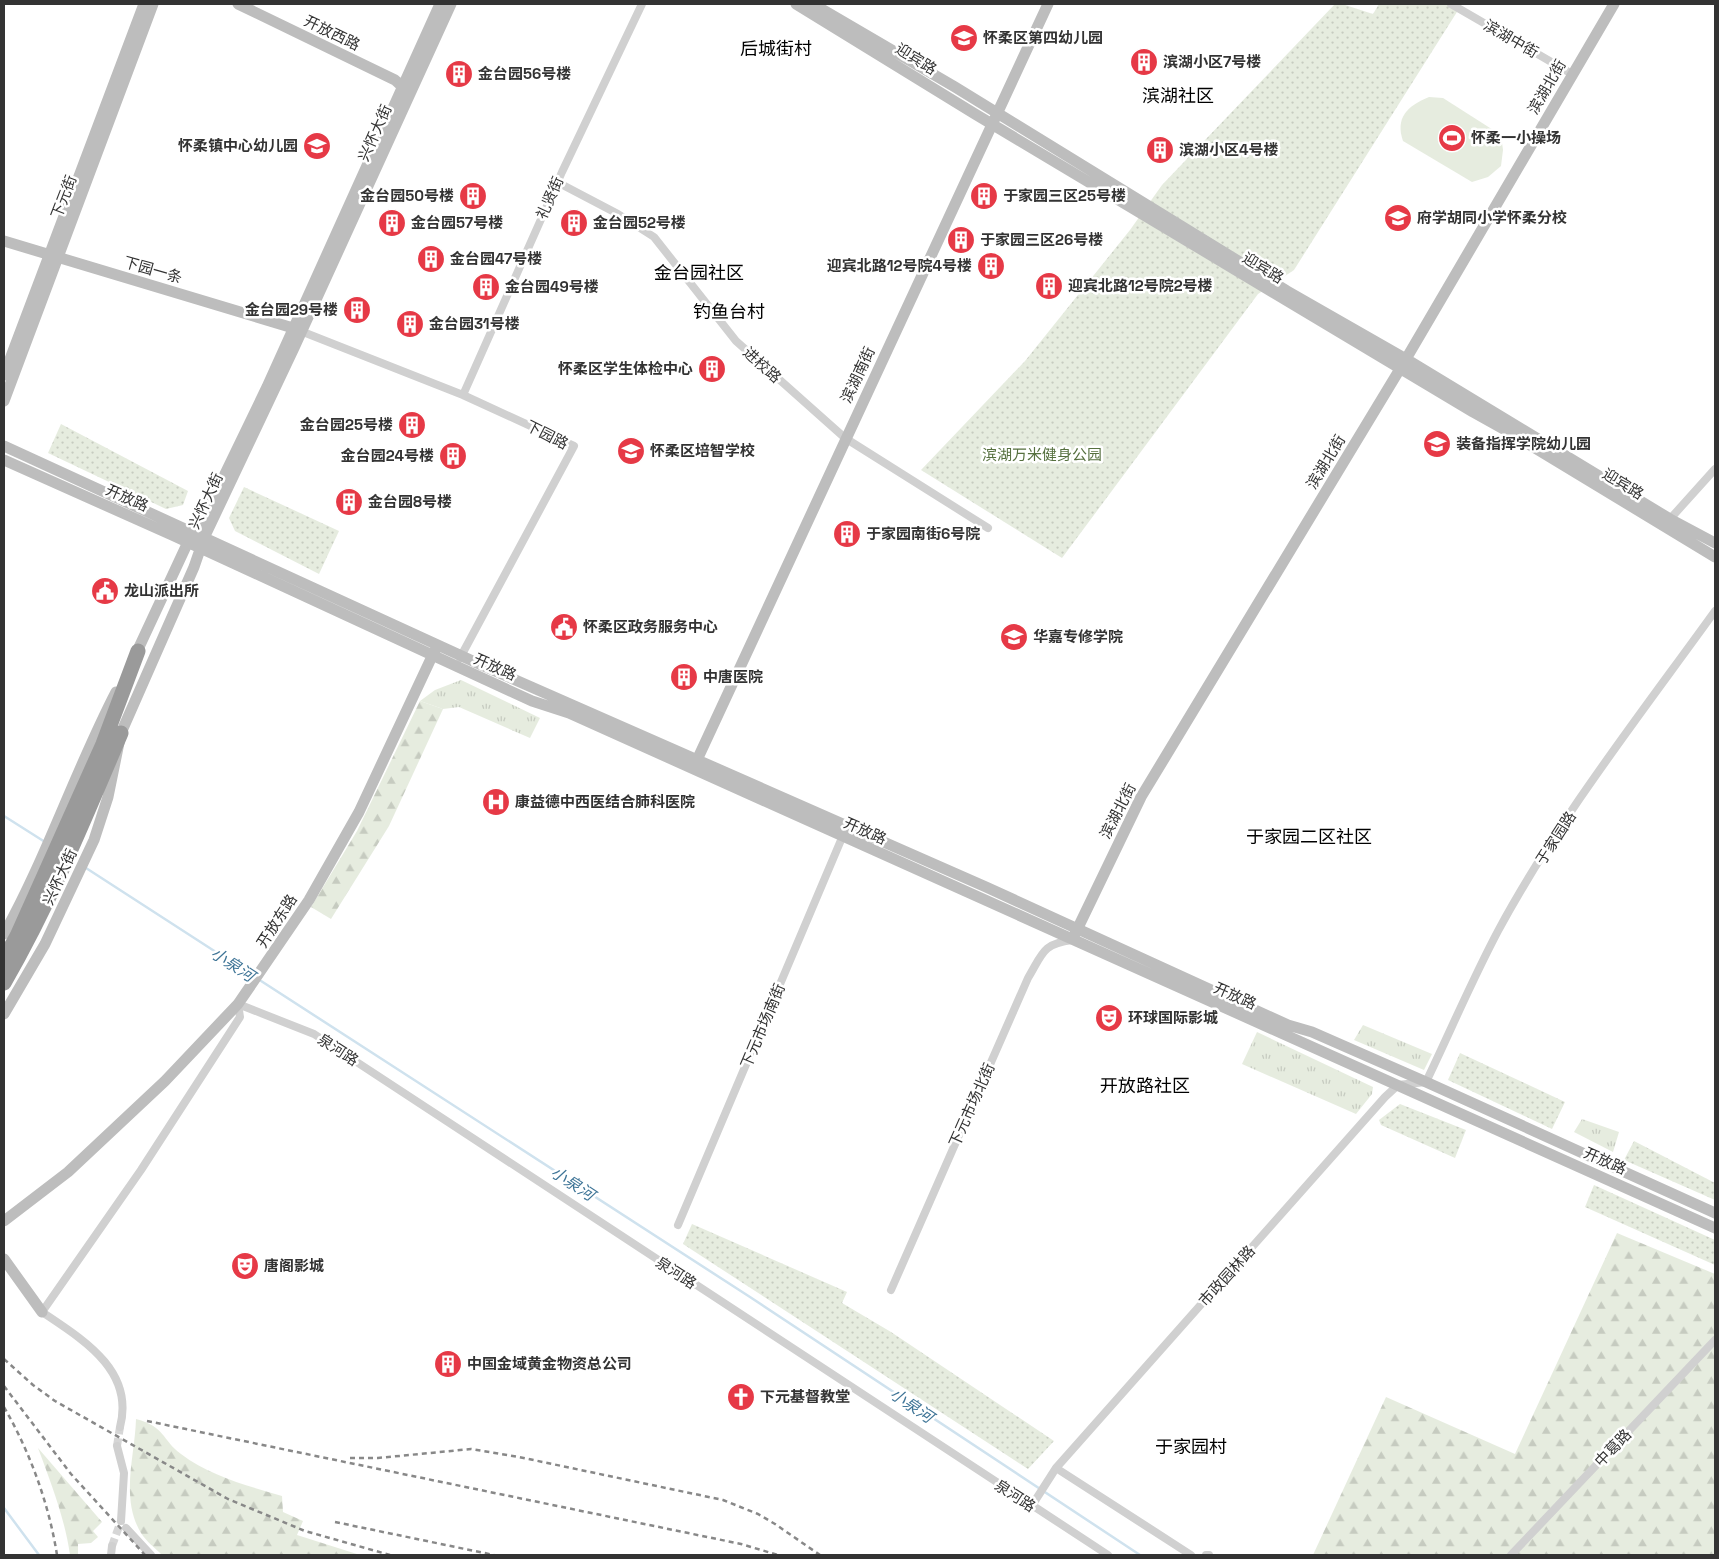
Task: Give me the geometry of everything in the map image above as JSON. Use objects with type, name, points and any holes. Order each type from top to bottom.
[{"type":"highway","points":[[4,959],[17,936],[103,744],[138,650]]},
{"type":"highway","points":[[4,983],[30,938],[121,734]]},
{"type":"main road","name":"下元街","points":[[4,401],[53,256],[144,4]]},
{"type":"main road","name":"下元街","points":[[4,375],[154,4]]},
{"type":"main road","name":"开放西路","points":[[238,4],[395,80],[406,90]]},
{"type":"main road","name":"兴怀大街","points":[[4,934],[22,901],[100,723],[197,541],[298,330],[406,90],[440,4]]},
{"type":"main road","name":"兴怀大街","points":[[406,90],[451,4]]},
{"type":"main road","name":"迎宾路","points":[[796,4],[993,125],[1402,364],[1670,519],[1715,543]]},
{"type":"main road","name":"迎宾路","points":[[813,4],[998,113],[1287,290],[1507,430],[1715,557]]},
{"type":"main road","name":"滨湖南街","points":[[697,760],[1048,4]]},
{"type":"main road","name":"滨湖北街","points":[[1072,940],[1141,797],[1402,364],[1614,4]]},
{"type":"main road","name":"下园一条","points":[[4,241],[298,330]]},
{"type":"main road","name":"开放路","points":[[4,446],[455,666],[532,701],[568,713],[1078,930],[1288,1024],[1312,1032],[1426,1082],[1715,1213]]},
{"type":"main road","name":"开放路","points":[[4,460],[438,644],[697,760],[1072,940],[1715,1228]]},
{"type":"main road","name":"兴怀大街","points":[[4,1014],[45,944],[94,840],[108,798],[121,734],[197,541]]},
{"type":"main road","name":"开放东路","points":[[4,1222],[80,1160],[165,1081],[241,999],[309,900],[359,812],[438,644]]},
{"type":"main road","points":[[4,1259],[42,1312]]},
{"type":"street","name":"礼贤街","points":[[463,395],[557,182],[642,4]]},
{"type":"street","name":"滨湖中街","points":[[1451,4],[1572,74]]},
{"type":"street","name":"进校路","points":[[557,182],[618,214],[654,237],[736,341],[845,438],[988,528]]},
{"type":"street","name":"下园路","points":[[298,330],[463,395],[574,446],[455,666]]},
{"type":"street","points":[[1670,519],[1715,469]]},
{"type":"street","name":"于家园路","points":[[1426,1082],[1498,932],[1551,844],[1631,726],[1715,611]]},
{"type":"street","name":"下元市场南街","points":[[678,1225],[845,832]]},
{"type":"street","name":"下元市场北街","points":[[891,1290],[1028,978],[1045,949],[1053,943],[1072,940]]},
{"type":"street","points":[[120,1426],[124,1414],[121,1393],[112,1368],[92,1346],[42,1312],[141,1170],[240,1018],[241,999]]},
{"type":"street","name":"泉河路","points":[[241,999],[314,1034],[1031,1507],[1108,1555]]},
{"type":"street","points":[[1398,1085],[1426,1082]]},
{"type":"street","name":"市政园林路","points":[[1031,1507],[1056,1468],[1385,1097],[1398,1085]]},
{"type":"street","name":"中葛路","points":[[1511,1555],[1715,1340]]},
{"type":"street","points":[[116,1446],[124,1473],[121,1521]]},
{"type":"street","points":[[1056,1468],[1191,1555]]},
{"type":"street","points":[[126,1528],[151,1555]]},
{"type":"street","points":[[111,1555],[112,1546]]},
{"type":"green space","name":"滨湖万米健身公园","points":[[1335,4],[1342,4],[1373,14],[1379,4],[1462,4],[1294,270],[1258,294],[1062,558],[921,470],[1025,361],[1130,230],[1162,185]]},
{"type":"green space","name":"怀柔一小操场","points":[[1429,97],[1443,98],[1501,135],[1503,150],[1501,166],[1488,177],[1472,182],[1403,141],[1401,133],[1402,119],[1415,104]]},
{"type":"green space","points":[[61,424],[188,491],[183,505],[166,509],[48,453]]},
{"type":"green space","points":[[244,487],[339,531],[319,574],[235,531],[229,518]]},
{"type":"green space","points":[[461,680],[540,718],[530,738],[459,707],[443,709],[420,701],[435,690]]},
{"type":"green space","points":[[420,701],[443,709],[389,826],[331,919],[311,907],[357,831]]},
{"type":"green space","points":[[1363,1025],[1432,1054],[1424,1070],[1354,1040]]},
{"type":"green space","points":[[1257,1032],[1373,1087],[1372,1094],[1356,1114],[1242,1064]]},
{"type":"green space","points":[[1460,1053],[1565,1102],[1552,1129],[1448,1080]]},
{"type":"green space","points":[[1400,1104],[1466,1130],[1455,1158],[1381,1125],[1379,1120]]},
{"type":"green space","points":[[1582,1119],[1619,1132],[1613,1152],[1574,1132]]},
{"type":"green space","points":[[1634,1141],[1715,1183],[1715,1200],[1624,1160]]},
{"type":"green space","points":[[1594,1185],[1715,1240],[1715,1265],[1585,1207]]},
{"type":"green space","points":[[692,1224],[847,1292],[842,1303],[891,1332],[1054,1441],[1028,1469],[683,1244]]},
{"type":"green space","points":[[1617,1233],[1715,1274],[1715,1555],[1313,1555],[1386,1397],[1515,1454]]},
{"type":"green space","points":[[136,1419],[153,1426],[175,1449],[192,1462],[230,1480],[282,1496],[283,1512],[303,1521],[297,1535],[360,1555],[162,1555],[141,1533],[131,1506],[130,1477]]},
{"type":"green space","points":[[38,1448],[102,1522],[93,1531],[98,1537],[91,1543],[78,1544],[78,1555],[70,1555],[53,1488]]},
{"type":"waterway","name":"小泉河","points":[[4,816],[45,842]]},
{"type":"waterway","name":"小泉河","points":[[86,868],[253,976]]},
{"type":"waterway","name":"小泉河","points":[[258,979],[750,1297],[1140,1555]]},
{"type":"waterway","points":[[4,1508],[39,1555]]},
{"type":"tunnel","points":[[117,1446],[120,1427]]},
{"type":"tunnel","points":[[112,1546],[121,1521]]},
{"type":"railway","points":[[4,1359],[33,1385],[55,1401],[228,1499],[305,1531],[390,1555]]},
{"type":"railway","points":[[4,1386],[71,1474],[145,1555]]},
{"type":"railway","points":[[4,1407],[30,1460],[44,1498],[57,1555]]},
{"type":"railway","points":[[147,1421],[741,1544],[778,1555]]},
{"type":"railway","points":[[350,1458],[378,1458],[471,1449],[519,1457],[723,1500],[758,1514],[820,1555]]},
{"type":"railway","points":[[335,1522],[494,1555]]},
{"type":"place","name":"怀柔区第四幼儿园","points":[[964,38]]},
{"type":"place","name":"滨湖小区7号楼","points":[[1144,62]]},
{"type":"place","name":"金台园56号楼","points":[[459,74]]},
{"type":"place","name":"怀柔一小操场","points":[[1452,138]]},
{"type":"place","name":"怀柔镇中心幼儿园","points":[[317,146]]},
{"type":"place","name":"滨湖小区4号楼","points":[[1160,150]]},
{"type":"place","name":"金台园50号楼","points":[[473,196]]},
{"type":"place","name":"于家园三区25号楼","points":[[984,196]]},
{"type":"place","name":"府学胡同小学怀柔分校","points":[[1398,218]]},
{"type":"place","name":"金台园57号楼","points":[[392,223]]},
{"type":"place","name":"金台园52号楼","points":[[574,223]]},
{"type":"place","name":"于家园三区26号楼","points":[[961,240]]},
{"type":"place","name":"金台园47号楼","points":[[431,259]]},
{"type":"place","name":"迎宾北路12号院4号楼","points":[[991,266]]},
{"type":"place","name":"迎宾北路12号院2号楼","points":[[1049,286]]},
{"type":"place","name":"金台园49号楼","points":[[486,287]]},
{"type":"place","name":"金台园29号楼","points":[[357,310]]},
{"type":"place","name":"金台园31号楼","points":[[410,324]]},
{"type":"place","name":"怀柔区学生体检中心","points":[[712,369]]},
{"type":"place","name":"金台园25号楼","points":[[412,425]]},
{"type":"place","name":"装备指挥学院幼儿园","points":[[1437,444]]},
{"type":"place","name":"怀柔区培智学校","points":[[631,451]]},
{"type":"place","name":"金台园24号楼","points":[[453,456]]},
{"type":"place","name":"金台园8号楼","points":[[349,502]]},
{"type":"place","name":"于家园南街6号院","points":[[847,534]]},
{"type":"place","name":"龙山派出所","points":[[105,591]]},
{"type":"place","name":"怀柔区政务服务中心","points":[[564,627]]},
{"type":"place","name":"华嘉专修学院","points":[[1014,637]]},
{"type":"place","name":"中唐医院","points":[[684,677]]},
{"type":"place","name":"康益德中西医结合肺科医院","points":[[496,802]]},
{"type":"place","name":"环球国际影城","points":[[1109,1018]]},
{"type":"place","name":"唐阁影城","points":[[245,1266]]},
{"type":"place","name":"中国金域黄金物资总公司","points":[[448,1364]]},
{"type":"place","name":"下元基督教堂","points":[[741,1397]]},
{"type":"district","name":"后城街村","points":[[776,49]]},
{"type":"district","name":"滨湖社区","points":[[1178,96]]},
{"type":"district","name":"金台园社区","points":[[699,273]]},
{"type":"district","name":"钓鱼台村","points":[[729,312]]},
{"type":"district","name":"于家园二区社区","points":[[1309,837]]},
{"type":"district","name":"开放路社区","points":[[1145,1086]]},
{"type":"district","name":"于家园村","points":[[1191,1447]]}]
